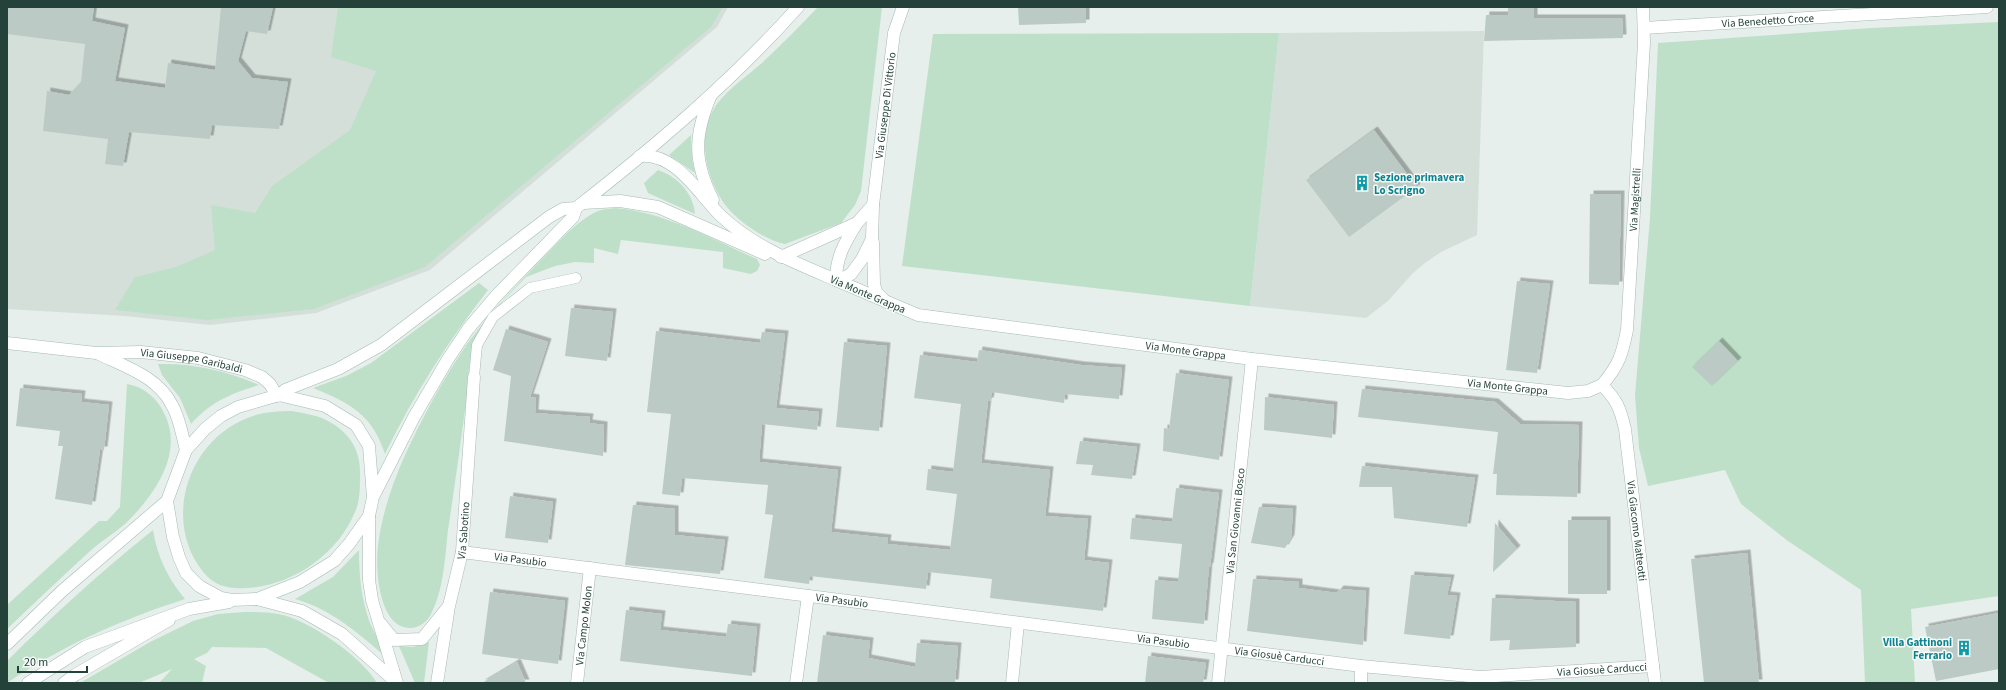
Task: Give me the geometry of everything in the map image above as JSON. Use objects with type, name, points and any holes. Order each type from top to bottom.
[{"type":"street","points":[[396,682],[378,621],[369,580],[369,516],[373,497],[414,417],[448,359],[468,329],[496,296],[573,217],[580,205],[640,156],[713,92],[751,56],[798,7]]},
{"type":"street","name":"Via Giuseppe Di Vittorio","points":[[886,302],[876,292],[874,284],[872,238],[873,205],[894,33],[903,7]]},
{"type":"street","name":"Via Magistrelli","points":[[1602,385],[1615,370],[1622,352],[1627,330],[1644,28],[1643,7]]},
{"type":"street","name":"Via Benedetto Croce","points":[[1644,28],[1987,7]]},
{"type":"street","name":"Via Monte Grappa","points":[[713,92],[699,129],[698,146],[706,187],[721,216]]},
{"type":"street","name":"Via Monte Grappa","points":[[640,156],[657,157],[672,166],[686,177],[721,216],[744,234],[781,256],[918,315],[1252,359],[1568,393],[1588,391],[1602,385]]},
{"type":"street","name":"Via Monte Grappa","points":[[580,205],[620,201],[658,207],[766,254],[781,256]]},
{"type":"street","points":[[7,644],[62,591],[167,501],[186,450],[205,429],[221,416],[238,407],[278,395],[285,390],[338,369],[365,355],[549,218],[563,209],[580,205]]},
{"type":"street","points":[[837,281],[838,256],[857,223],[873,205]]},
{"type":"street","points":[[781,256],[857,223]]},
{"type":"street","name":"Via Giuseppe Di Vittorio","points":[[837,281],[852,274],[864,255],[872,238]]},
{"type":"street","name":"Via Giuseppe Garibaldi","points":[[7,343],[96,353],[141,352],[198,358],[245,370],[262,377],[270,384],[278,395]]},
{"type":"street","name":"Via Giuseppe Garibaldi","points":[[96,353],[141,374],[165,394],[178,417],[186,450]]},
{"type":"street","name":"Via San Giovanni Bosco","points":[[1218,683],[1252,359]]},
{"type":"street","name":"Via Sabotino","points":[[437,683],[449,606],[462,552],[474,377]]},
{"type":"street","name":"Via Giacomo Matteotti","points":[[1602,385],[1614,397],[1618,404],[1625,429],[1655,683]]},
{"type":"street","points":[[278,395],[326,406],[356,425],[369,446],[373,497]]},
{"type":"street","points":[[167,501],[173,537],[186,573],[199,586],[213,594],[221,598],[240,600]]},
{"type":"street","points":[[28,683],[85,647],[189,609],[240,600],[257,599],[300,582],[334,561],[349,544],[369,516]]},
{"type":"street","name":"Via Pasubio","points":[[462,552],[1222,648]]},
{"type":"street","name":"Via Campo Molon","points":[[577,683],[590,568]]},
{"type":"street","points":[[796,683],[808,596]]},
{"type":"street","points":[[257,599],[302,611],[336,630],[396,682]]},
{"type":"street","points":[[378,621],[394,640],[422,639],[449,606]]},
{"type":"street","points":[[64,683],[135,639],[189,609]]},
{"type":"street","points":[[1012,683],[1018,623]]},
{"type":"street","name":"Via Giosuè Carducci","points":[[1222,648],[1361,666],[1480,677],[1653,666]]},
{"type":"street","points":[[1361,666],[1361,683]]},
{"type":"lane","points":[[474,377],[477,345],[493,317],[530,288],[576,278]]},
{"type":"shaded area","points":[[7,7],[728,7],[717,27],[430,270],[316,313],[210,325],[125,316],[7,309]]},
{"type":"shaded area","points":[[1484,31],[1477,235],[1441,252],[1425,263],[1413,273],[1389,300],[1366,318],[1250,306],[1279,33]]},
{"type":"green space","points":[[338,7],[723,7],[711,27],[425,267],[314,309],[207,320],[115,310],[135,277],[176,267],[215,250],[211,205],[255,213],[272,186],[350,130],[376,71],[331,57]]},
{"type":"green space","points":[[818,7],[882,7],[861,191],[855,205],[841,223],[785,244],[767,238],[748,226],[731,212],[720,197],[710,175],[705,150],[705,138],[711,115],[722,98],[762,63]]},
{"type":"green space","points":[[1999,22],[1999,596],[1911,609],[1915,683],[1865,683],[1861,590],[1788,541],[1741,504],[1725,470],[1648,486],[1639,448],[1635,395],[1650,218],[1658,43],[1871,28]]},
{"type":"green space","points":[[1279,33],[1250,306],[902,266],[933,34]]},
{"type":"green space","points":[[691,135],[692,159],[695,173],[669,155]]},
{"type":"green space","points":[[658,170],[678,181],[688,193],[694,206],[695,214],[648,193],[644,183]]},
{"type":"green space","points":[[615,208],[652,215],[688,228],[757,259],[760,265],[757,271],[751,274],[723,268],[723,252],[621,240],[618,254],[594,248],[594,263],[575,262],[555,266],[526,277],[494,312],[473,348],[469,367],[467,395],[456,479],[439,594],[429,617],[420,626],[410,628],[400,625],[392,619],[385,608],[381,596],[377,569],[378,546],[385,509],[391,491],[397,474],[421,422],[461,352],[504,299],[573,228],[588,216],[598,211]]},
{"type":"green space","points":[[479,283],[488,290],[432,369],[385,454],[380,440],[366,419],[349,405],[313,388],[346,376],[371,363]]},
{"type":"green space","points":[[158,364],[184,365],[210,369],[259,385],[222,399],[198,416],[191,424],[180,398],[162,375]]},
{"type":"green space","points":[[127,384],[140,388],[155,399],[165,415],[170,430],[171,445],[163,474],[146,501],[125,524],[89,552],[7,629],[7,605],[99,521],[107,521],[120,507]]},
{"type":"green space","points":[[292,411],[313,415],[324,419],[340,429],[352,442],[356,449],[360,466],[358,504],[355,512],[337,541],[325,554],[312,565],[296,574],[264,586],[234,588],[218,584],[204,573],[191,552],[184,530],[183,507],[188,484],[197,462],[211,443],[228,428],[255,415],[271,412]]},
{"type":"green space","points":[[153,530],[157,549],[164,567],[173,583],[185,599],[137,616],[93,635],[50,657],[7,683],[7,661],[78,594]]},
{"type":"green space","points":[[359,550],[360,577],[364,605],[370,623],[386,657],[332,615],[308,603],[295,599],[333,577]]},
{"type":"green space","points":[[265,612],[290,617],[319,631],[347,651],[370,673],[377,683],[329,683],[266,648],[212,647],[207,653],[194,659],[206,666],[202,683],[159,683],[172,669],[139,683],[80,683],[150,642],[193,621],[218,614]]},
{"type":"green space","points":[[429,642],[424,683],[415,683],[399,646],[413,647]]},
{"type":"building","points":[[7,7],[94,7],[92,21],[125,28],[115,81],[165,88],[168,63],[215,70],[221,7],[273,7],[267,34],[246,31],[238,61],[252,78],[288,82],[279,129],[212,125],[210,139],[129,132],[123,166],[105,164],[108,139],[43,131],[47,91],[69,95],[81,82],[85,44],[7,34]]},
{"type":"building","points":[[1018,7],[1086,7],[1086,23],[1019,25]]},
{"type":"building","points":[[1508,7],[1534,7],[1534,18],[1622,18],[1623,38],[1484,41],[1486,15],[1508,15]]},
{"type":"building","name":"Sezione primavera Lo Scrigno","points":[[1374,130],[1417,187],[1349,237],[1306,180]]},
{"type":"building","points":[[1590,194],[1621,194],[1619,285],[1589,284]]},
{"type":"building","points":[[1517,281],[1550,284],[1537,373],[1506,370]]},
{"type":"building","points":[[571,308],[613,312],[607,361],[565,356]]},
{"type":"building","points":[[506,329],[548,342],[530,397],[536,398],[535,413],[590,417],[589,423],[604,425],[603,456],[504,441],[511,376],[493,370]]},
{"type":"building","points":[[656,331],[760,343],[762,332],[785,334],[776,408],[819,412],[817,430],[762,424],[759,462],[838,470],[831,532],[888,538],[887,544],[950,550],[957,494],[926,490],[928,469],[953,472],[961,404],[914,398],[920,355],[977,362],[979,350],[1081,365],[1122,368],[1119,399],[1065,394],[1064,403],[992,392],[990,401],[988,401],[981,463],[1050,470],[1045,516],[1088,519],[1084,560],[1109,563],[1103,611],[990,598],[992,579],[928,572],[926,589],[810,576],[809,584],[764,578],[773,515],[765,514],[768,485],[682,478],[680,496],[662,494],[671,414],[647,412]]},
{"type":"building","points":[[1719,341],[1738,361],[1712,386],[1692,367]]},
{"type":"building","points":[[844,342],[887,346],[879,431],[836,427]]},
{"type":"building","points":[[1176,373],[1229,380],[1219,460],[1163,451],[1164,428],[1169,429]]},
{"type":"building","points":[[20,388],[82,394],[81,402],[109,405],[104,450],[100,450],[92,505],[55,499],[63,446],[58,446],[60,431],[16,426]]},
{"type":"building","points":[[1362,389],[1495,402],[1520,424],[1579,425],[1577,497],[1496,495],[1497,474],[1493,474],[1498,432],[1358,417]]},
{"type":"building","points":[[1265,397],[1334,405],[1332,438],[1264,430]]},
{"type":"building","points":[[1080,441],[1137,447],[1132,479],[1091,475],[1093,465],[1076,464]]},
{"type":"building","points":[[1362,466],[1475,478],[1467,527],[1394,518],[1392,487],[1359,487]]},
{"type":"building","points":[[1176,488],[1219,493],[1210,567],[1209,566],[1204,624],[1152,619],[1155,580],[1178,582],[1182,544],[1130,539],[1132,518],[1172,522]]},
{"type":"building","points":[[510,496],[553,502],[548,543],[505,538]]},
{"type":"building","points":[[633,505],[675,509],[675,535],[725,540],[720,574],[625,565]]},
{"type":"building","points":[[1259,507],[1293,509],[1291,538],[1285,548],[1251,543]]},
{"type":"building","points":[[1568,520],[1607,520],[1607,594],[1568,594]]},
{"type":"building","points":[[1495,523],[1517,549],[1493,572]]},
{"type":"building","points":[[1747,553],[1759,683],[1704,683],[1691,559]]},
{"type":"building","points":[[1411,575],[1451,578],[1447,595],[1457,596],[1450,639],[1404,634]]},
{"type":"building","points":[[1253,579],[1299,582],[1299,588],[1337,593],[1340,589],[1366,591],[1363,645],[1247,631]]},
{"type":"building","points":[[490,592],[565,601],[558,664],[482,654]]},
{"type":"building","points":[[1492,598],[1576,602],[1576,647],[1509,650],[1510,640],[1490,641]]},
{"type":"building","points":[[626,610],[662,614],[660,630],[726,637],[728,624],[757,627],[752,676],[620,661]]},
{"type":"building","name":"Villa Gattinoni Ferrario","points":[[1999,613],[1999,669],[1936,681],[1925,627]]},
{"type":"building","points":[[823,635],[870,641],[868,658],[915,667],[917,643],[958,646],[955,683],[817,683]]},
{"type":"building","points":[[1148,656],[1206,663],[1203,683],[1145,683]]},
{"type":"building","points":[[517,662],[526,683],[482,683]]},
{"type":"place","name":"Sezione primavera Lo Scrigno","points":[[1362,183]]},
{"type":"place","name":"Villa Gattinoni Ferrario","points":[[1964,648]]}]
